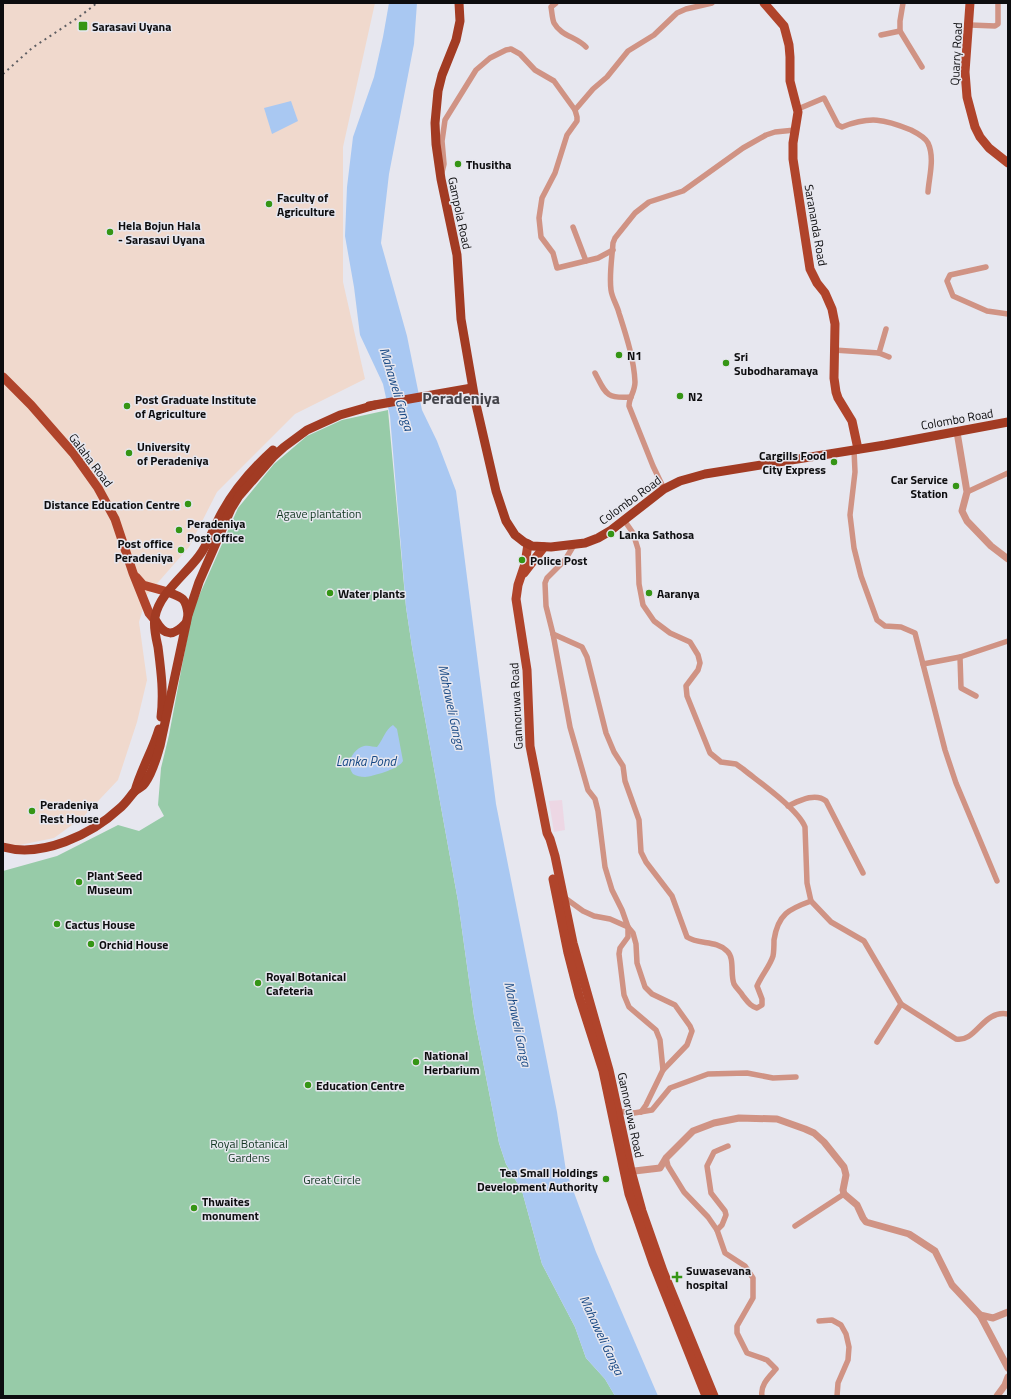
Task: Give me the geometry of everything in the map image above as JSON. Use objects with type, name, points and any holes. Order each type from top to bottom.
[{"type":"highway","name":"Gampola Road","points":[[459,3],[460,21],[456,40],[440,83],[435,111],[436,144],[441,179],[457,255],[461,319],[472,388]]},
{"type":"highway","points":[[136,791],[138,780],[146,764],[158,730],[163,702],[162,681],[154,619],[157,606],[199,556],[222,512],[244,480],[280,443],[305,424],[338,410],[472,388]]},
{"type":"highway","name":"Colombo Road","points":[[472,388],[486,448],[506,521],[512,531],[519,538],[528,544],[544,547],[574,545],[598,538],[664,489],[680,481],[705,474],[856,450],[1008,422]]},
{"type":"highway","points":[[3,847],[22,850],[36,850],[59,844],[86,832],[110,816],[120,809],[136,791],[145,784],[154,767],[170,703],[187,619],[199,582],[224,523],[239,496],[284,447],[307,430],[340,415],[375,405]]},
{"type":"highway","points":[[154,619],[161,630],[166,632],[174,632],[181,628],[187,619],[187,604],[182,598],[168,592]]},
{"type":"main road","points":[[460,21],[463,3]]},
{"type":"main road","name":"Sarananda Road","points":[[764,3],[780,20],[785,29],[790,57],[790,81],[798,109],[793,143],[793,159],[807,257],[812,274],[825,293],[832,309],[835,330],[834,378],[836,392],[850,417],[856,450]]},
{"type":"main road","name":"Quarry Road","points":[[970,3],[970,25],[965,81],[967,97],[977,132],[984,142],[1008,163]]},
{"type":"main road","name":"Galaha Road","points":[[3,377],[31,405],[73,453],[98,488],[115,519],[133,573],[149,613],[154,619]]},
{"type":"main road","name":"Gannoruwa Road","points":[[528,544],[516,599],[527,670],[530,746],[547,833],[555,856],[573,943],[628,1171],[651,1238],[714,1396]]},
{"type":"main road","name":"Gannoruwa Road","points":[[521,578],[544,547]]},
{"type":"main road","name":"Galaha Road","points":[[133,573],[143,585],[168,592]]},
{"type":"main road","name":"Gannoruwa Road","points":[[547,833],[546,840],[568,953],[579,996],[613,1086],[635,1212],[653,1263],[706,1396]]},
{"type":"street","points":[[556,3],[551,7],[554,22],[562,33],[582,42],[586,47]]},
{"type":"street","points":[[575,110],[593,89],[607,77],[628,51],[654,35],[677,13],[686,8],[712,3]]},
{"type":"street","points":[[902,3],[900,31],[922,67]]},
{"type":"street","points":[[970,25],[995,26],[998,24],[998,3]]},
{"type":"street","points":[[881,36],[900,31]]},
{"type":"street","points":[[441,179],[444,164],[442,141],[445,120],[476,70],[490,58],[511,49],[520,54],[535,70],[554,81],[575,110],[577,121],[567,135],[555,173],[542,198],[539,218],[541,236],[553,253],[558,268],[598,258],[613,250]]},
{"type":"street","points":[[798,109],[824,98],[838,125],[842,127],[858,121],[876,120],[895,124],[920,134],[928,142],[932,156],[928,192]]},
{"type":"street","points":[[664,489],[629,406],[629,401],[634,392],[635,383],[633,363],[619,312],[611,291],[610,278],[615,238],[635,213],[649,202],[683,191],[743,148],[766,135],[784,130],[795,130]]},
{"type":"street","points":[[573,227],[586,261]]},
{"type":"street","points":[[986,267],[950,275],[947,281],[953,296],[987,311],[1008,314]]},
{"type":"street","points":[[879,353],[886,329]]},
{"type":"street","points":[[834,350],[879,353],[889,357]]},
{"type":"street","points":[[595,373],[603,388],[611,396],[616,398],[631,397]]},
{"type":"street","points":[[957,432],[967,492],[962,511],[967,520],[991,546],[1008,559]]},
{"type":"street","points":[[856,450],[850,515],[854,548],[861,576],[877,620],[885,626],[901,626],[915,633],[945,750],[956,783],[997,881]]},
{"type":"street","points":[[967,492],[1008,473]]},
{"type":"street","points":[[624,520],[633,533],[638,549],[639,584],[643,605],[654,621],[670,633],[690,642],[698,655],[700,663],[698,670],[686,686],[687,696],[710,753],[721,762],[736,764],[743,769],[788,806],[803,822],[805,827],[807,883],[811,901],[831,922],[864,941],[901,1004],[956,1038],[962,1040],[967,1038],[986,1020],[1002,1012],[1008,1014]]},
{"type":"street","points":[[574,545],[565,560],[547,578],[545,583],[546,606],[553,634],[570,727],[588,790],[595,799],[598,811],[605,867],[612,890],[622,910],[628,927],[628,937],[620,948],[619,954],[624,995],[629,1007],[656,1030],[660,1040],[663,1070]]},
{"type":"street","points":[[553,634],[582,647],[587,657],[606,733],[614,752],[624,766],[625,782],[639,820],[641,852],[646,862],[672,896],[687,937],[694,941],[715,944],[728,951],[732,958],[731,971],[734,984],[751,1007],[757,1008],[762,1005],[762,999],[757,986],[774,955],[775,939],[780,922],[785,913],[811,901]]},
{"type":"street","points":[[923,664],[960,657],[1008,641]]},
{"type":"street","points":[[960,657],[961,688],[976,696]]},
{"type":"street","points":[[788,806],[802,800],[817,797],[826,801],[863,873]]},
{"type":"street","points":[[563,896],[583,911],[594,916],[610,919],[628,927],[633,932],[636,944],[637,963],[645,987],[652,994],[675,1005],[690,1026],[692,1032],[687,1045],[663,1070],[641,1112]]},
{"type":"street","points":[[877,1042],[901,1004]]},
{"type":"street","points":[[618,1111],[634,1113],[652,1110],[670,1088],[708,1074],[748,1073],[773,1078],[796,1077]]},
{"type":"street","points":[[628,1171],[660,1168],[666,1158],[693,1131],[714,1123],[739,1118],[777,1119],[810,1131],[824,1142],[844,1167],[846,1176],[843,1190],[844,1194],[857,1205],[866,1222],[908,1234],[935,1252],[952,1284],[980,1316],[1008,1368]]},
{"type":"street","points":[[717,1230],[722,1225],[726,1216],[725,1211],[712,1193],[706,1166],[714,1152],[728,1146]]},
{"type":"street","points":[[666,1158],[668,1166],[684,1192],[708,1217],[717,1230],[725,1253],[745,1266],[753,1278],[753,1298],[737,1326],[737,1333],[747,1354],[767,1360],[776,1369],[763,1384],[761,1391],[762,1396]]},
{"type":"street","points":[[796,1226],[844,1194]]},
{"type":"street","points":[[980,1316],[993,1318],[1008,1312]]},
{"type":"street","points":[[819,1321],[832,1320],[841,1325],[846,1334],[849,1347],[848,1360],[838,1383],[837,1396]]},
{"type":"street","points":[[997,1396],[1005,1385],[1008,1377]]},
{"type":"shaded area","name":"University of Peradeniya","points":[[3,3],[375,3],[343,147],[343,282],[365,379],[295,414],[217,492],[189,547],[147,595],[139,622],[147,680],[137,722],[118,780],[83,817],[54,838],[15,846],[3,842]]},
{"type":"shaded area","points":[[562,800],[565,830],[554,832],[549,801]]},
{"type":"green space","name":"Royal Botanical Gardens","points":[[388,410],[406,607],[412,647],[458,901],[474,1016],[499,1143],[506,1164],[522,1191],[542,1264],[575,1327],[586,1358],[605,1379],[615,1396],[3,1396],[3,871],[57,856],[118,825],[139,831],[164,816],[158,805],[161,768],[169,735],[191,618],[195,605],[238,508],[274,464],[307,436],[342,420]]},
{"type":"water","name":"Mahaweli Ganga","points":[[389,3],[417,3],[414,44],[389,174],[381,243],[407,336],[422,410],[437,441],[456,491],[496,804],[557,1112],[566,1171],[596,1252],[658,1396],[615,1396],[605,1379],[586,1358],[575,1327],[542,1264],[522,1191],[506,1164],[499,1143],[474,1016],[458,901],[406,607],[390,416],[383,384],[360,335],[354,287],[345,236],[347,187],[353,137],[374,77]]},
{"type":"water","points":[[291,101],[298,121],[272,134],[264,108]]},
{"type":"water","name":"Lanka Pond","points":[[393,725],[397,729],[403,761],[401,764],[386,772],[374,775],[363,777],[353,774],[350,766],[351,757],[357,750],[364,746],[377,747]]},
{"type":"railway","points":[[3,74],[32,48],[79,17],[97,3]]},
{"type":"place","name":"Sarasavi Uyana","points":[[83,26]]},
{"type":"place","name":"Thusitha","points":[[458,164]]},
{"type":"place","name":"Faculty of Agriculture","points":[[269,204]]},
{"type":"place","name":"Hela Bojun Hala - Sarasavi Uyana","points":[[110,232]]},
{"type":"place","name":"N1","points":[[619,355]]},
{"type":"place","name":"Sri Subodharamaya","points":[[726,363]]},
{"type":"place","name":"N2","points":[[680,396]]},
{"type":"place","name":"Post Graduate Institute of Agriculture","points":[[127,406]]},
{"type":"place","name":"University of Peradeniya","points":[[129,453]]},
{"type":"place","name":"Cargills Food City Express","points":[[834,462]]},
{"type":"place","name":"Car Service Station","points":[[956,486]]},
{"type":"place","name":"Distance Education Centre","points":[[188,504]]},
{"type":"place","name":"Peradeniya Post Office","points":[[179,530]]},
{"type":"place","name":"Lanka Sathosa","points":[[611,534]]},
{"type":"place","name":"Post office Peradeniya","points":[[181,550]]},
{"type":"place","name":"Police Post","points":[[522,560]]},
{"type":"place","name":"Water plants","points":[[330,593]]},
{"type":"place","name":"Aaranya","points":[[649,593]]},
{"type":"place","name":"Peradeniya Rest House","points":[[32,811]]},
{"type":"place","name":"Plant Seed Museum","points":[[79,882]]},
{"type":"place","name":"Cactus House","points":[[57,924]]},
{"type":"place","name":"Orchid House","points":[[91,944]]},
{"type":"place","name":"Royal Botanical Cafeteria","points":[[258,983]]},
{"type":"place","name":"National Herbarium","points":[[416,1062]]},
{"type":"place","name":"Education Centre","points":[[308,1085]]},
{"type":"place","name":"Tea Small Holdings Development Authority","points":[[606,1179]]},
{"type":"place","name":"Thwaites monument","points":[[194,1208]]},
{"type":"place","name":"Suwasevana hospital","points":[[677,1277]]},
{"type":"district","name":"Peradeniya","points":[[461,398]]},
{"type":"park label","name":"Agave plantation","points":[[319,513]]},
{"type":"park label","name":"Great Circle","points":[[332,1179]]}]
